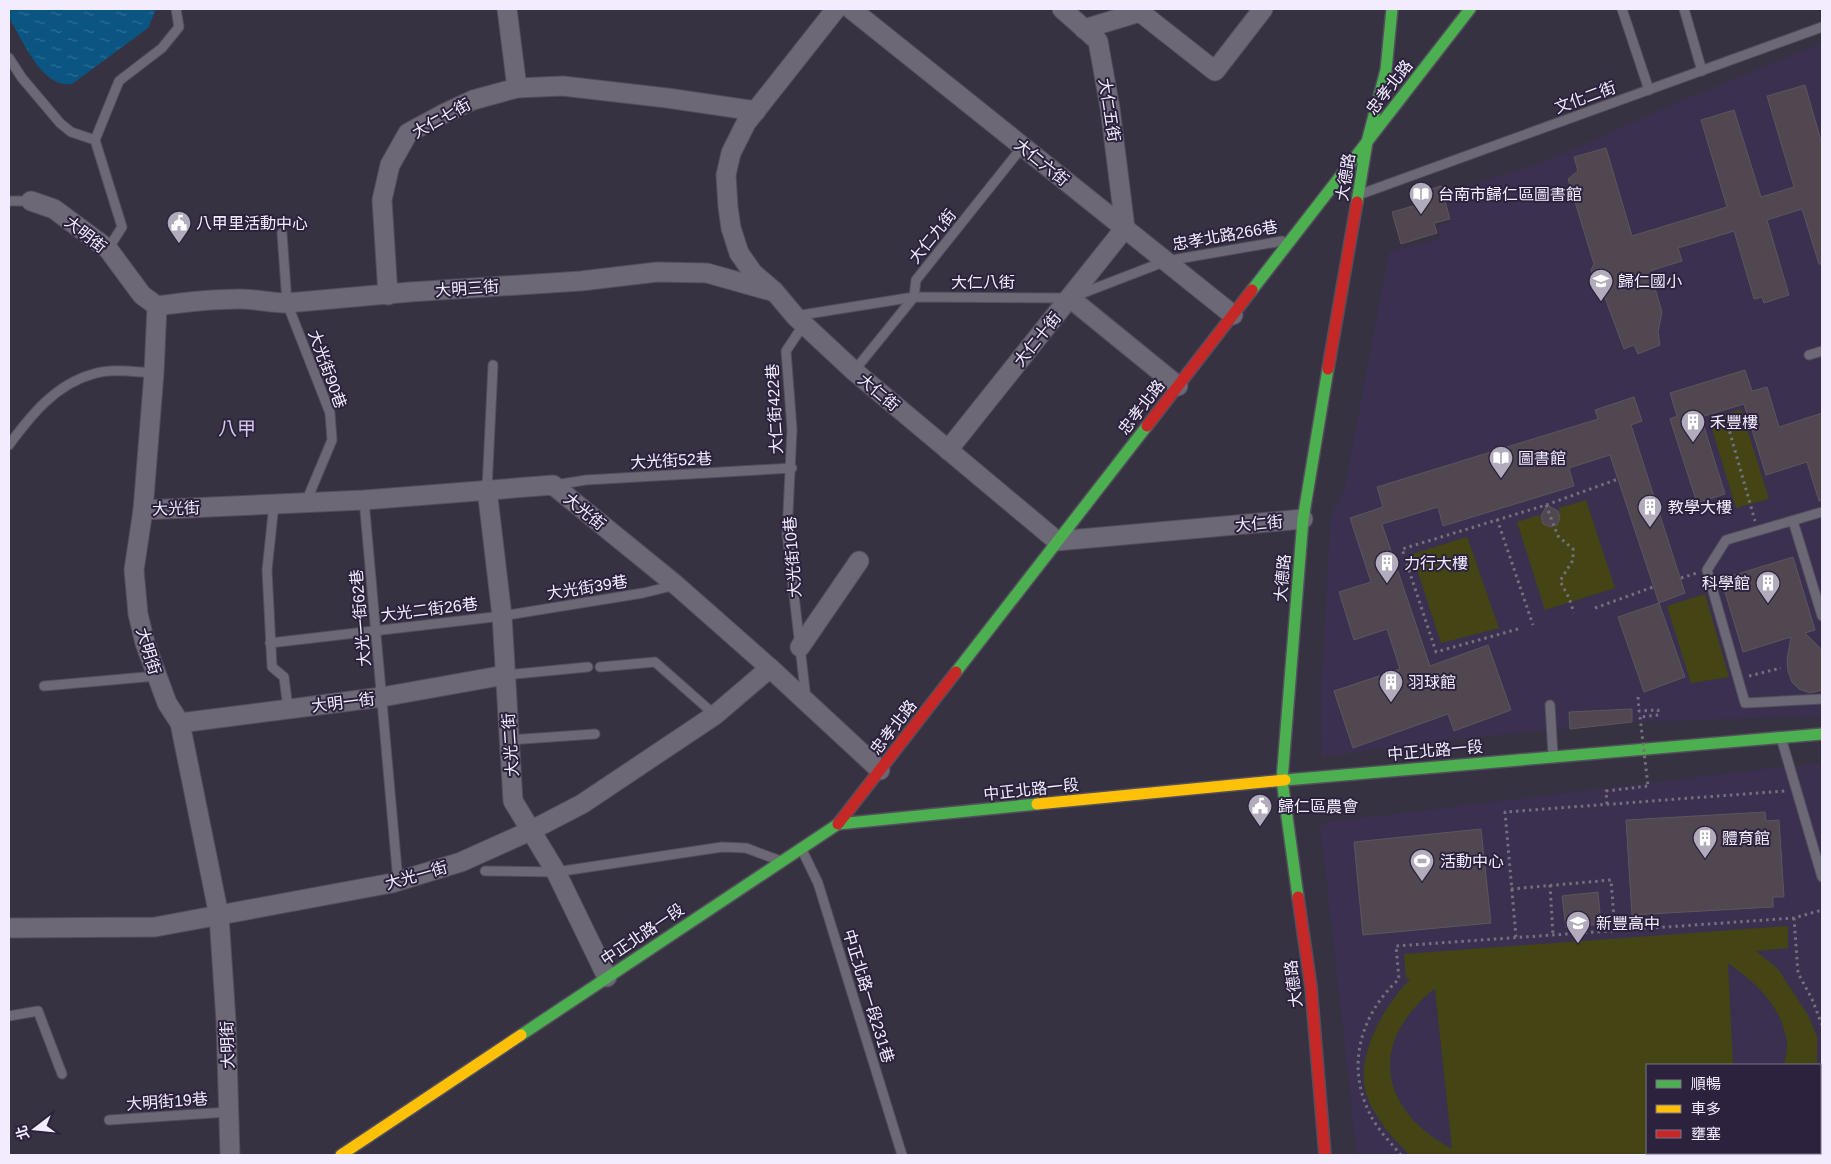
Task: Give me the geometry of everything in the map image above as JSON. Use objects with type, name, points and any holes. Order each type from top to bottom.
[{"type":"street","points":[[507,9],[517,88]]},
{"type":"street","name":"大仁街","points":[[836,9],[746,123],[731,153],[726,175],[730,228],[739,253],[753,273],[774,291],[800,320],[854,371],[1057,541],[1304,519]]},
{"type":"street","name":"大仁六街","points":[[851,9],[1234,315]]},
{"type":"street","name":"大仁五街","points":[[1062,9],[1098,41],[1112,117],[1126,228]]},
{"type":"street","points":[[1084,29],[1141,10],[1215,71],[1264,9]]},
{"type":"street","name":"大德路","points":[[1326,1155],[1311,987],[1282,780],[1304,519],[1367,142],[1386,70],[1392,9]]},
{"type":"street","name":"忠孝北路","points":[[838,824],[1470,9]]},
{"type":"street","name":"大仁七街","points":[[388,294],[382,200],[390,164],[408,133],[473,100],[517,88],[563,86],[756,111]]},
{"type":"street","name":"大明街","points":[[31,201],[54,209],[108,249],[142,295],[157,306],[154,373],[143,510],[134,570],[138,614],[156,676],[167,703],[180,723],[219,916],[226,1021],[230,1155]]},
{"type":"street","name":"大仁十街","points":[[948,450],[1126,228]]},
{"type":"street","name":"大明三街","points":[[157,306],[205,300],[242,299],[287,303],[581,281],[657,272],[707,273],[774,291]]},
{"type":"street","points":[[1070,298],[1178,386]]},
{"type":"street","name":"大光街","points":[[143,510],[364,500],[553,485],[676,585],[770,668],[880,770]]},
{"type":"street","name":"大光二街","points":[[487,489],[502,616],[513,801],[556,872],[607,977]]},
{"type":"street","points":[[800,647],[859,560]]},
{"type":"street","name":"大光一街","points":[[9,928],[155,928],[398,882],[461,862],[530,831],[582,804],[715,716],[770,668]]},
{"type":"street","name":"大明一街","points":[[180,723],[382,697],[505,675]]},
{"type":"street","name":"中正北路一段","points":[[342,1155],[838,824],[1282,780],[1822,734]]},
{"type":"lane","points":[[108,249],[122,227],[95,140],[119,81],[162,48],[179,27],[176,9]]},
{"type":"lane","points":[[1622,9],[1649,90]]},
{"type":"lane","points":[[1684,9],[1702,71]]},
{"type":"lane","name":"文化二街","points":[[1359,195],[1822,27]]},
{"type":"lane","points":[[9,58],[22,78],[60,123],[70,132],[95,140]]},
{"type":"lane","name":"大仁九街","points":[[854,371],[914,297],[916,280],[1023,146]]},
{"type":"lane","points":[[9,202],[31,201]]},
{"type":"lane","name":"大光街90巷","points":[[282,233],[287,303],[330,413],[332,440],[306,502]]},
{"type":"lane","name":"忠孝北路266巷","points":[[1166,261],[1289,240]]},
{"type":"lane","name":"大仁八街","points":[[800,320],[914,297],[1070,298],[1166,261]]},
{"type":"lane","name":"大仁街422巷","points":[[792,468],[792,429],[786,351],[800,320]]},
{"type":"lane","points":[[1809,356],[1822,351]]},
{"type":"lane","points":[[487,489],[493,366]]},
{"type":"lane","points":[[9,445],[50,395],[77,380],[93,374],[118,371],[154,373]]},
{"type":"lane","name":"大光街52巷","points":[[553,485],[586,480],[792,468]]},
{"type":"lane","name":"大光街10巷","points":[[792,468],[787,534],[806,701]]},
{"type":"lane","name":"大光一街62巷","points":[[364,500],[398,882]]},
{"type":"lane","points":[[274,504],[267,570],[270,643],[272,667],[284,677],[288,709]]},
{"type":"lane","points":[[1822,512],[1726,540],[1707,570],[1745,703],[1822,699]]},
{"type":"lane","points":[[1793,521],[1822,616]]},
{"type":"lane","name":"大光街39巷","points":[[502,616],[643,593],[676,585]]},
{"type":"lane","name":"大光二街26巷","points":[[270,643],[502,616]]},
{"type":"lane","points":[[600,668],[655,662],[715,716]]},
{"type":"lane","points":[[505,675],[588,667]]},
{"type":"lane","points":[[44,686],[156,676]]},
{"type":"lane","points":[[1550,705],[1553,756]]},
{"type":"lane","points":[[509,740],[595,734]]},
{"type":"lane","points":[[1781,737],[1822,877]]},
{"type":"lane","points":[[485,871],[556,872],[722,847],[746,848],[780,861]]},
{"type":"lane","name":"中正北路一段231巷","points":[[800,848],[818,883],[902,1155]]},
{"type":"lane","points":[[9,1016],[38,1011],[62,1074]]},
{"type":"lane","name":"大明街19巷","points":[[108,1120],[228,1112]]},
{"type":"path","points":[[1726,419],[1758,531]]},
{"type":"path","points":[[1518,629],[1436,652],[1402,549],[1546,505],[1618,479]]},
{"type":"path","points":[[1546,505],[1558,536],[1573,549],[1574,560],[1560,581],[1569,598],[1574,614]]},
{"type":"path","points":[[1497,519],[1533,625]]},
{"type":"path","points":[[1595,608],[1653,587]]},
{"type":"path","points":[[1739,679],[1781,668]]},
{"type":"path","points":[[1607,804],[1606,790],[1648,786],[1640,717],[1659,715],[1658,710],[1639,711],[1638,697]]},
{"type":"path","points":[[1516,937],[1505,812],[1796,790]]},
{"type":"path","points":[[1511,890],[1611,880],[1615,930]]},
{"type":"path","points":[[1550,885],[1553,935]]},
{"type":"path","points":[[1401,1155],[1369,1113],[1361,1091],[1359,1069],[1361,1040],[1368,1017],[1382,994],[1399,979],[1396,946],[1794,918],[1822,910]]},
{"type":"path","points":[[1794,918],[1798,973],[1812,999],[1822,1024]]},
{"type":"shaded area","points":[[1822,43],[1822,716],[1632,722],[1455,739],[1322,757],[1321,695],[1331,514],[1344,491],[1389,252],[1440,239],[1438,225],[1451,221],[1446,192],[1542,163],[1676,103]]},
{"type":"shaded area","points":[[1741,409],[1769,499],[1736,508],[1709,419]]},
{"type":"shaded area","points":[[1586,500],[1615,588],[1545,610],[1517,522],[1539,515],[1543,524],[1550,527],[1557,525],[1560,518],[1559,508]]},
{"type":"shaded area","points":[[1467,537],[1499,628],[1441,643],[1412,554]]},
{"type":"shaded area","points":[[1705,594],[1729,677],[1691,683],[1667,606]]},
{"type":"shaded area","name":"新豐高中","points":[[1822,764],[1822,1155],[1357,1155],[1320,823],[1789,766]]},
{"type":"shaded area","points":[[1788,926],[1788,948],[1756,951],[1778,969],[1808,1015],[1817,1037],[1817,1064],[1784,1064],[1787,1042],[1780,1017],[1774,1006],[1758,987],[1728,963],[1733,1064],[1646,1064],[1646,1154],[1764,1154],[1410,1155],[1389,1133],[1377,1116],[1365,1089],[1364,1075],[1365,1060],[1375,1030],[1383,1015],[1410,979],[1406,978],[1404,954]],"holes":[[[1434,989],[1452,1149],[1427,1133],[1409,1115],[1396,1095],[1390,1074],[1391,1053],[1399,1031],[1413,1010]]]},
{"type":"shaded area","points":[[1821,1136],[1822,1155],[1799,1155],[1821,1154]]},
{"type":"water","points":[[9,9],[156,9],[148,28],[72,84],[61,84],[51,79],[34,61],[9,18]]},
{"type":"building","points":[[1805,85],[1822,144],[1822,264],[1819,264],[1802,209],[1767,220],[1789,295],[1764,303],[1762,297],[1754,299],[1734,231],[1678,248],[1682,261],[1650,271],[1662,312],[1658,332],[1660,345],[1638,354],[1634,345],[1624,349],[1601,287],[1594,283],[1591,270],[1594,264],[1568,179],[1578,171],[1574,157],[1606,148],[1632,236],[1727,207],[1701,120],[1734,110],[1761,197],[1794,187],[1767,96]]},
{"type":"building","name":"台南市歸仁區圖書館","points":[[1441,186],[1450,219],[1434,223],[1437,233],[1401,244],[1392,212],[1427,202],[1424,191]]},
{"type":"building","name":"禾豐樓","points":[[1745,370],[1752,391],[1767,387],[1779,427],[1822,413],[1822,501],[1819,501],[1807,462],[1766,475],[1744,404],[1701,417],[1725,494],[1697,503],[1670,419],[1677,416],[1670,393]]},
{"type":"building","points":[[1634,397],[1642,421],[1631,425],[1685,593],[1659,603],[1610,455],[1569,468],[1574,486],[1443,526],[1438,507],[1382,524],[1430,666],[1488,645],[1511,710],[1454,731],[1448,714],[1353,748],[1334,691],[1400,669],[1387,629],[1354,640],[1339,592],[1371,582],[1350,518],[1383,507],[1377,487],[1598,419],[1595,410]]},
{"type":"building","points":[[1547,505],[1558,511],[1560,518],[1557,525],[1550,527],[1543,524],[1541,516]]},
{"type":"building","name":"科學館","points":[[1793,557],[1815,630],[1805,633],[1822,650],[1822,690],[1810,693],[1799,689],[1792,682],[1788,671],[1787,660],[1791,637],[1743,652],[1721,579]]},
{"type":"building","points":[[1659,603],[1685,677],[1644,692],[1618,617]]},
{"type":"building","points":[[1632,709],[1632,722],[1570,729],[1569,712]]},
{"type":"building","name":"體育館","points":[[1765,812],[1766,821],[1779,820],[1784,897],[1773,897],[1773,907],[1632,915],[1626,820]]},
{"type":"building","name":"活動中心","points":[[1481,829],[1491,923],[1363,935],[1354,842]]},
{"type":"building","points":[[1598,892],[1601,924],[1566,928],[1562,896]]},
{"type":"traffic: fast","points":[[1357,202],[1367,142],[1386,70],[1392,9]]},
{"type":"traffic: fast","points":[[1252,290],[1470,9]]},
{"type":"traffic: fast","points":[[1298,897],[1282,780],[1303,519],[1328,369]]},
{"type":"traffic: fast","points":[[956,672],[1147,426]]},
{"type":"traffic: fast","points":[[1285,780],[1822,734]]},
{"type":"traffic: fast","points":[[521,1035],[838,824],[1037,804]]},
{"type":"traffic: slow","points":[[1037,804],[1285,780]]},
{"type":"traffic: slow","points":[[341,1155],[521,1035]]},
{"type":"traffic: jam","points":[[1328,369],[1357,202]]},
{"type":"traffic: jam","points":[[1147,426],[1252,290]]},
{"type":"traffic: jam","points":[[838,824],[956,672]]},
{"type":"traffic: jam","points":[[1298,897],[1311,987],[1325,1155]]},
{"type":"place","name":"台南市歸仁區圖書館","points":[[1421,215]]},
{"type":"place","name":"八甲里活動中心","points":[[179,244]]},
{"type":"place","name":"歸仁國小","points":[[1601,302]]},
{"type":"place","name":"禾豐樓","points":[[1693,443]]},
{"type":"place","name":"圖書館","points":[[1501,479]]},
{"type":"place","name":"教學大樓","points":[[1650,528]]},
{"type":"place","name":"力行大樓","points":[[1387,584]]},
{"type":"place","name":"科學館","points":[[1768,604]]},
{"type":"place","name":"羽球館","points":[[1391,703]]},
{"type":"place","name":"歸仁區農會","points":[[1260,827]]},
{"type":"place","name":"體育館","points":[[1705,859]]},
{"type":"place","name":"活動中心","points":[[1422,882]]},
{"type":"place","name":"新豐高中","points":[[1578,944]]},
{"type":"district","name":"八甲","points":[[237,428]]}]
